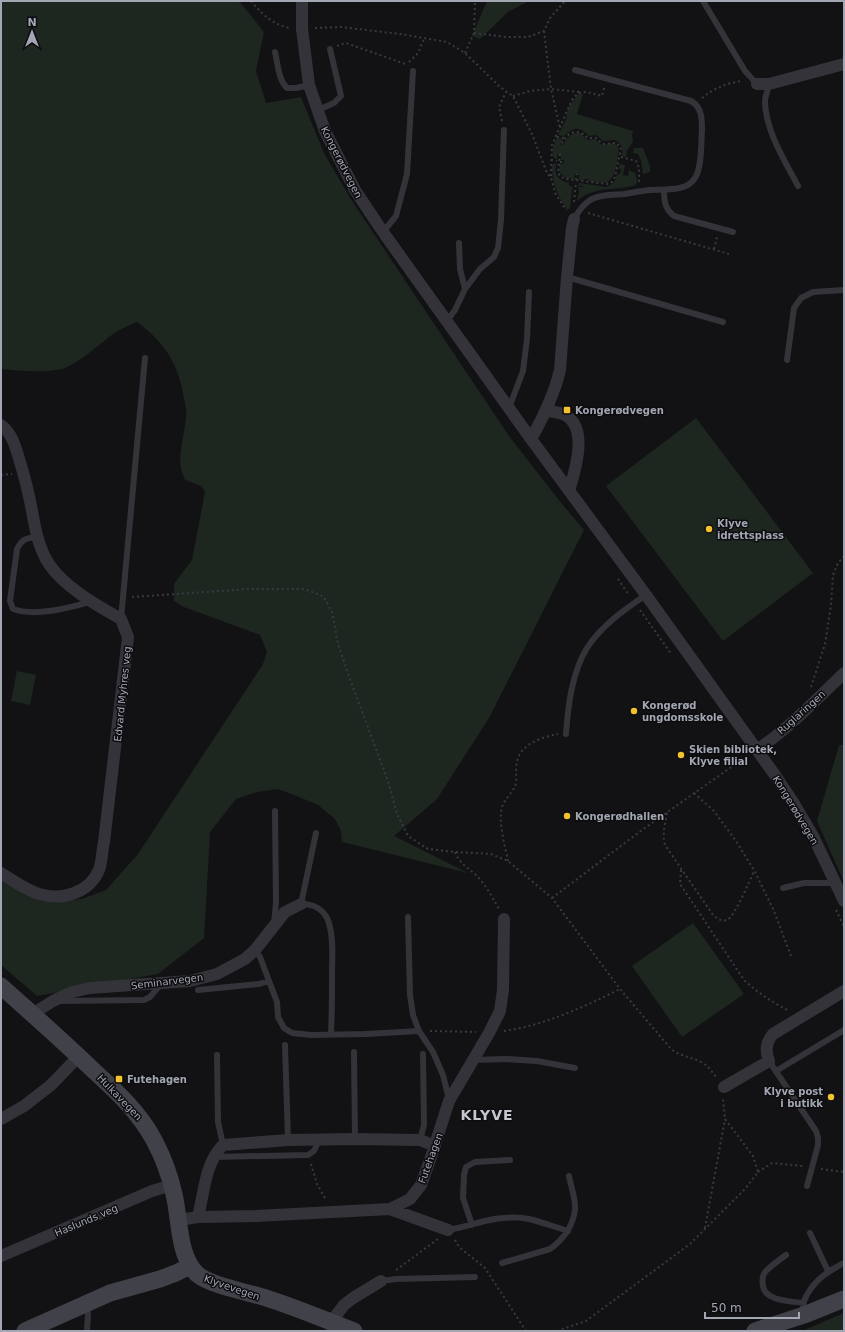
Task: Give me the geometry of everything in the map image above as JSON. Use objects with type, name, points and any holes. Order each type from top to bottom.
[{"type":"main road","name":"Hulkavegen","points":[[1,986],[79,1056],[128,1104],[142,1121],[163,1158],[172,1185],[183,1246],[190,1266]]},
{"type":"main road","points":[[25,1331],[110,1293],[160,1279],[190,1266]]},
{"type":"main road","name":"Klyvevegen","points":[[190,1266],[198,1275],[210,1282],[267,1299],[354,1331]]},
{"type":"main road","points":[[755,1331],[803,1309],[844,1299]]},
{"type":"street","name":"Kongerødvegen","points":[[302,1],[302,29],[310,85],[325,131],[355,190],[446,321],[646,595],[757,750],[800,813],[836,883],[840,905]]},
{"type":"street","points":[[763,84],[844,64]]},
{"type":"street","points":[[532,439],[546,411],[560,370],[567,276],[577,215]]},
{"type":"street","points":[[546,411],[559,413],[566,416],[572,421],[576,428],[578,436],[578,453],[569,490]]},
{"type":"street","points":[[1,425],[8,432],[16,447],[28,490],[37,537],[41,550],[50,565],[66,582],[92,601],[122,619]]},
{"type":"street","name":"Edvard Myhres veg","points":[[1,873],[39,894],[59,897],[76,893],[89,885],[99,869],[104,842],[128,637],[122,619]]},
{"type":"street","name":"Ruglaringen","points":[[757,750],[801,714],[844,673]]},
{"type":"street","name":"Seminarvegen","points":[[32,1014],[72,992],[90,988],[190,981],[217,974],[245,959],[255,950],[285,912],[301,904]]},
{"type":"street","name":"Futehagen","points":[[179,1220],[198,1217],[390,1209],[410,1199],[421,1185],[449,1101],[489,1033],[500,1011],[503,990],[504,919]]},
{"type":"street","points":[[724,1087],[769,1061],[766,1046],[768,1040],[773,1034],[844,991]]},
{"type":"street","points":[[1,1119],[24,1106],[40,1094],[51,1085],[79,1056]]},
{"type":"street","points":[[198,1217],[209,1169],[218,1150],[224,1145],[288,1140],[356,1139],[420,1140],[435,1146]]},
{"type":"street","name":"Haslunds veg","points":[[1,1256],[152,1191],[172,1185]]},
{"type":"street","points":[[390,1209],[448,1230]]},
{"type":"street","points":[[331,1322],[344,1305],[381,1281]]},
{"type":"lane","points":[[703,1],[745,71],[763,84],[768,118],[776,145],[798,186]]},
{"type":"lane","points":[[318,110],[334,103],[341,96],[330,49]]},
{"type":"lane","points":[[275,52],[282,83],[287,88],[310,85]]},
{"type":"lane","points":[[575,70],[691,101],[700,109],[702,118],[701,151],[698,174],[687,186],[598,197],[588,202],[577,215]]},
{"type":"lane","points":[[384,232],[396,216],[407,174],[413,71]]},
{"type":"lane","points":[[446,321],[455,310],[465,290],[480,269],[494,257],[498,248],[501,220],[504,130]]},
{"type":"lane","points":[[664,190],[664,201],[668,211],[674,216],[734,232]]},
{"type":"lane","points":[[459,243],[460,269],[465,290]]},
{"type":"lane","points":[[567,276],[723,322]]},
{"type":"lane","points":[[787,360],[794,308],[801,298],[812,292],[844,290]]},
{"type":"lane","points":[[509,408],[523,371],[527,339],[529,292]]},
{"type":"lane","points":[[122,619],[145,358]]},
{"type":"lane","points":[[37,537],[27,538],[21,541],[17,549],[10,601],[13,610],[30,612],[63,610],[92,601]]},
{"type":"lane","points":[[566,734],[567,715],[576,670],[583,655],[594,638],[604,628],[646,595]]},
{"type":"lane","points":[[274,925],[276,903],[275,811]]},
{"type":"lane","points":[[316,833],[301,904],[309,904],[317,907],[323,913],[328,922],[333,947],[332,1034]]},
{"type":"lane","points":[[783,888],[804,883],[836,883]]},
{"type":"lane","points":[[408,917],[410,995],[413,1015],[419,1031],[433,1052],[443,1075],[449,1101]]},
{"type":"lane","points":[[255,950],[260,957],[277,1002],[278,1017],[284,1028],[292,1034],[366,1034],[419,1031]]},
{"type":"lane","points":[[198,990],[269,982]]},
{"type":"lane","points":[[776,1071],[844,1030]]},
{"type":"lane","points":[[285,1045],[288,1140]]},
{"type":"lane","points":[[354,1052],[356,1139]]},
{"type":"lane","points":[[420,1140],[424,1125],[423,1054]]},
{"type":"lane","points":[[217,1055],[218,1122],[224,1145]]},
{"type":"lane","points":[[473,1060],[506,1058],[530,1060],[575,1068]]},
{"type":"lane","points":[[769,1061],[816,1131],[818,1145],[807,1186]]},
{"type":"lane","points":[[214,1157],[308,1155],[314,1151],[319,1140]]},
{"type":"lane","points":[[472,1225],[463,1198],[464,1175],[466,1167],[475,1162],[510,1160]]},
{"type":"lane","points":[[502,1263],[550,1249],[556,1245],[568,1231],[575,1210],[569,1176]]},
{"type":"lane","points":[[448,1230],[503,1218],[518,1218],[529,1219],[568,1231]]},
{"type":"lane","points":[[810,1233],[828,1271]]},
{"type":"lane","points":[[786,1255],[762,1277],[763,1289],[768,1295],[803,1309],[815,1282],[828,1271],[844,1263]]},
{"type":"lane","points":[[381,1281],[396,1279],[475,1277]]},
{"type":"lane","points":[[87,1303],[87,1331]]},
{"type":"path","points":[[251,1],[271,21],[289,28],[341,28],[400,34],[446,42],[465,53],[500,87],[513,96],[532,134],[547,173],[551,178]]},
{"type":"path","points":[[465,53],[474,33],[475,1]]},
{"type":"path","points":[[560,128],[551,89],[544,31],[550,18],[565,1]]},
{"type":"path","points":[[474,33],[506,37],[528,37],[544,31]]},
{"type":"path","points":[[407,63],[418,53],[424,39]]},
{"type":"path","points":[[330,49],[346,43],[407,63],[413,71]]},
{"type":"path","points":[[513,96],[530,91],[551,89],[602,96],[607,79]]},
{"type":"path","points":[[697,105],[703,97],[730,82],[743,81],[763,84]]},
{"type":"path","points":[[504,130],[499,107],[506,92]]},
{"type":"path","points":[[580,92],[576,94],[567,108],[552,145],[551,178],[556,193],[567,212],[729,254]]},
{"type":"path","points":[[560,154],[558,173],[561,177],[566,180],[605,185],[612,182],[615,177],[621,149],[617,143],[612,142],[603,144],[596,138],[588,138],[579,131],[572,133],[565,138],[561,145]]},
{"type":"path","points":[[556,137],[565,138]]},
{"type":"path","points":[[621,157],[634,160],[638,164],[639,191]]},
{"type":"path","points":[[551,160],[560,162]]},
{"type":"path","points":[[576,180],[577,174]]},
{"type":"path","points":[[714,249],[719,228]]},
{"type":"path","points":[[809,693],[825,644],[831,605],[833,575],[838,563],[844,556]]},
{"type":"path","points":[[617,578],[676,661]]},
{"type":"path","points":[[124,597],[249,589],[304,589],[323,596],[332,612],[338,644],[388,781],[397,814],[408,836],[428,848],[455,852],[491,854],[508,862],[552,898],[620,989],[671,1049],[684,1057],[703,1063],[724,1087],[722,1104],[725,1119],[704,1229]]},
{"type":"path","points":[[508,862],[502,829],[502,808],[504,801],[514,789],[516,783],[517,760],[520,753],[530,744],[539,739],[566,734]]},
{"type":"path","points":[[742,750],[747,757]]},
{"type":"path","points":[[552,898],[642,830],[757,750]]},
{"type":"path","points":[[694,793],[714,810],[754,870],[774,911],[791,956]]},
{"type":"path","points":[[668,812],[663,832],[663,838],[668,851],[713,915],[720,920],[726,920],[731,917],[754,870]]},
{"type":"path","points":[[455,852],[457,858],[476,875],[485,886],[504,919]]},
{"type":"path","points":[[681,870],[680,884],[744,980],[772,1002],[801,1017]]},
{"type":"path","points":[[840,905],[844,927]]},
{"type":"path","points":[[419,1031],[489,1033],[519,1029],[590,1004],[620,989]]},
{"type":"path","points":[[725,1119],[753,1156],[758,1172]]},
{"type":"path","points":[[308,1155],[317,1184],[332,1212]]},
{"type":"path","points":[[557,1331],[586,1321],[690,1244],[745,1189],[758,1172],[772,1163],[844,1172]]},
{"type":"path","points":[[381,1281],[430,1246],[448,1230],[460,1247],[485,1268],[526,1331]]},
{"type":"shaded area","points":[[1,1],[239,1],[264,32],[256,71],[266,103],[301,97],[324,153],[352,201],[509,436],[584,530],[489,718],[437,799],[394,836],[468,873],[342,842],[341,831],[335,819],[318,805],[278,789],[257,792],[236,799],[210,832],[204,938],[158,974],[37,996],[1,965],[1,880],[24,894],[45,902],[82,899],[106,890],[138,854],[263,664],[267,652],[260,635],[184,607],[174,601],[174,584],[192,560],[205,492],[201,486],[185,480],[181,471],[180,455],[186,408],[178,374],[163,346],[137,322],[115,333],[78,361],[62,369],[24,371],[1,369]]},
{"type":"shaded area","points":[[487,1],[529,1],[508,12],[480,39],[472,36]]},
{"type":"shaded area","points":[[578,94],[583,94],[577,114],[633,131],[633,142],[627,150],[626,157],[622,156],[622,146],[615,140],[603,141],[596,135],[589,136],[580,129],[574,129],[564,136],[558,135],[566,120],[568,108]]},
{"type":"shaded area","points":[[574,133],[580,133],[588,140],[595,139],[602,145],[613,143],[617,145],[619,149],[616,168],[610,180],[606,183],[589,181],[588,179],[579,180],[579,175],[575,174],[574,179],[566,178],[561,174],[559,170],[560,164],[563,164],[564,160],[561,160],[561,154],[558,154],[557,159],[554,158],[554,145],[557,138],[563,139],[560,144],[563,145],[567,138]]},
{"type":"shaded area","points":[[634,148],[643,148],[650,166],[650,172],[643,174],[641,160],[638,154],[633,153]]},
{"type":"shaded area","points":[[555,163],[557,164],[555,170],[557,176],[569,183],[569,186],[573,187],[570,208],[567,210],[554,183],[552,165]]},
{"type":"shaded area","points":[[619,164],[625,165],[623,175],[628,176],[629,170],[635,173],[637,180],[636,185],[625,188],[596,191],[586,194],[577,201],[579,192],[578,187],[583,187],[578,186],[579,183],[606,187],[615,181],[617,174],[620,174],[621,169],[619,169]]},
{"type":"shaded area","name":"Klyve idrettsplass","points":[[696,418],[813,573],[723,641],[606,486]]},
{"type":"shaded area","points":[[17,671],[36,675],[30,705],[11,701]]},
{"type":"shaded area","points":[[839,745],[844,745],[844,882],[817,821]]},
{"type":"shaded area","points":[[693,923],[744,994],[682,1037],[632,966]]},
{"type":"shaded area","points":[[844,1313],[844,1331],[802,1331]]},
{"type":"place","name":"Kongerødvegen","points":[[567,410]]},
{"type":"place","name":"Klyve idrettsplass","points":[[709,529]]},
{"type":"place","name":"Kongerød ungdomsskole","points":[[634,711]]},
{"type":"place","name":"Skien bibliotek, Klyve filial","points":[[681,755]]},
{"type":"place","name":"Kongerødhallen","points":[[567,816]]},
{"type":"place","name":"Futehagen","points":[[119,1079]]},
{"type":"place","name":"Klyve post i butikk","points":[[831,1097]]},
{"type":"district","name":"KLYVE","points":[[487,1115]]}]
